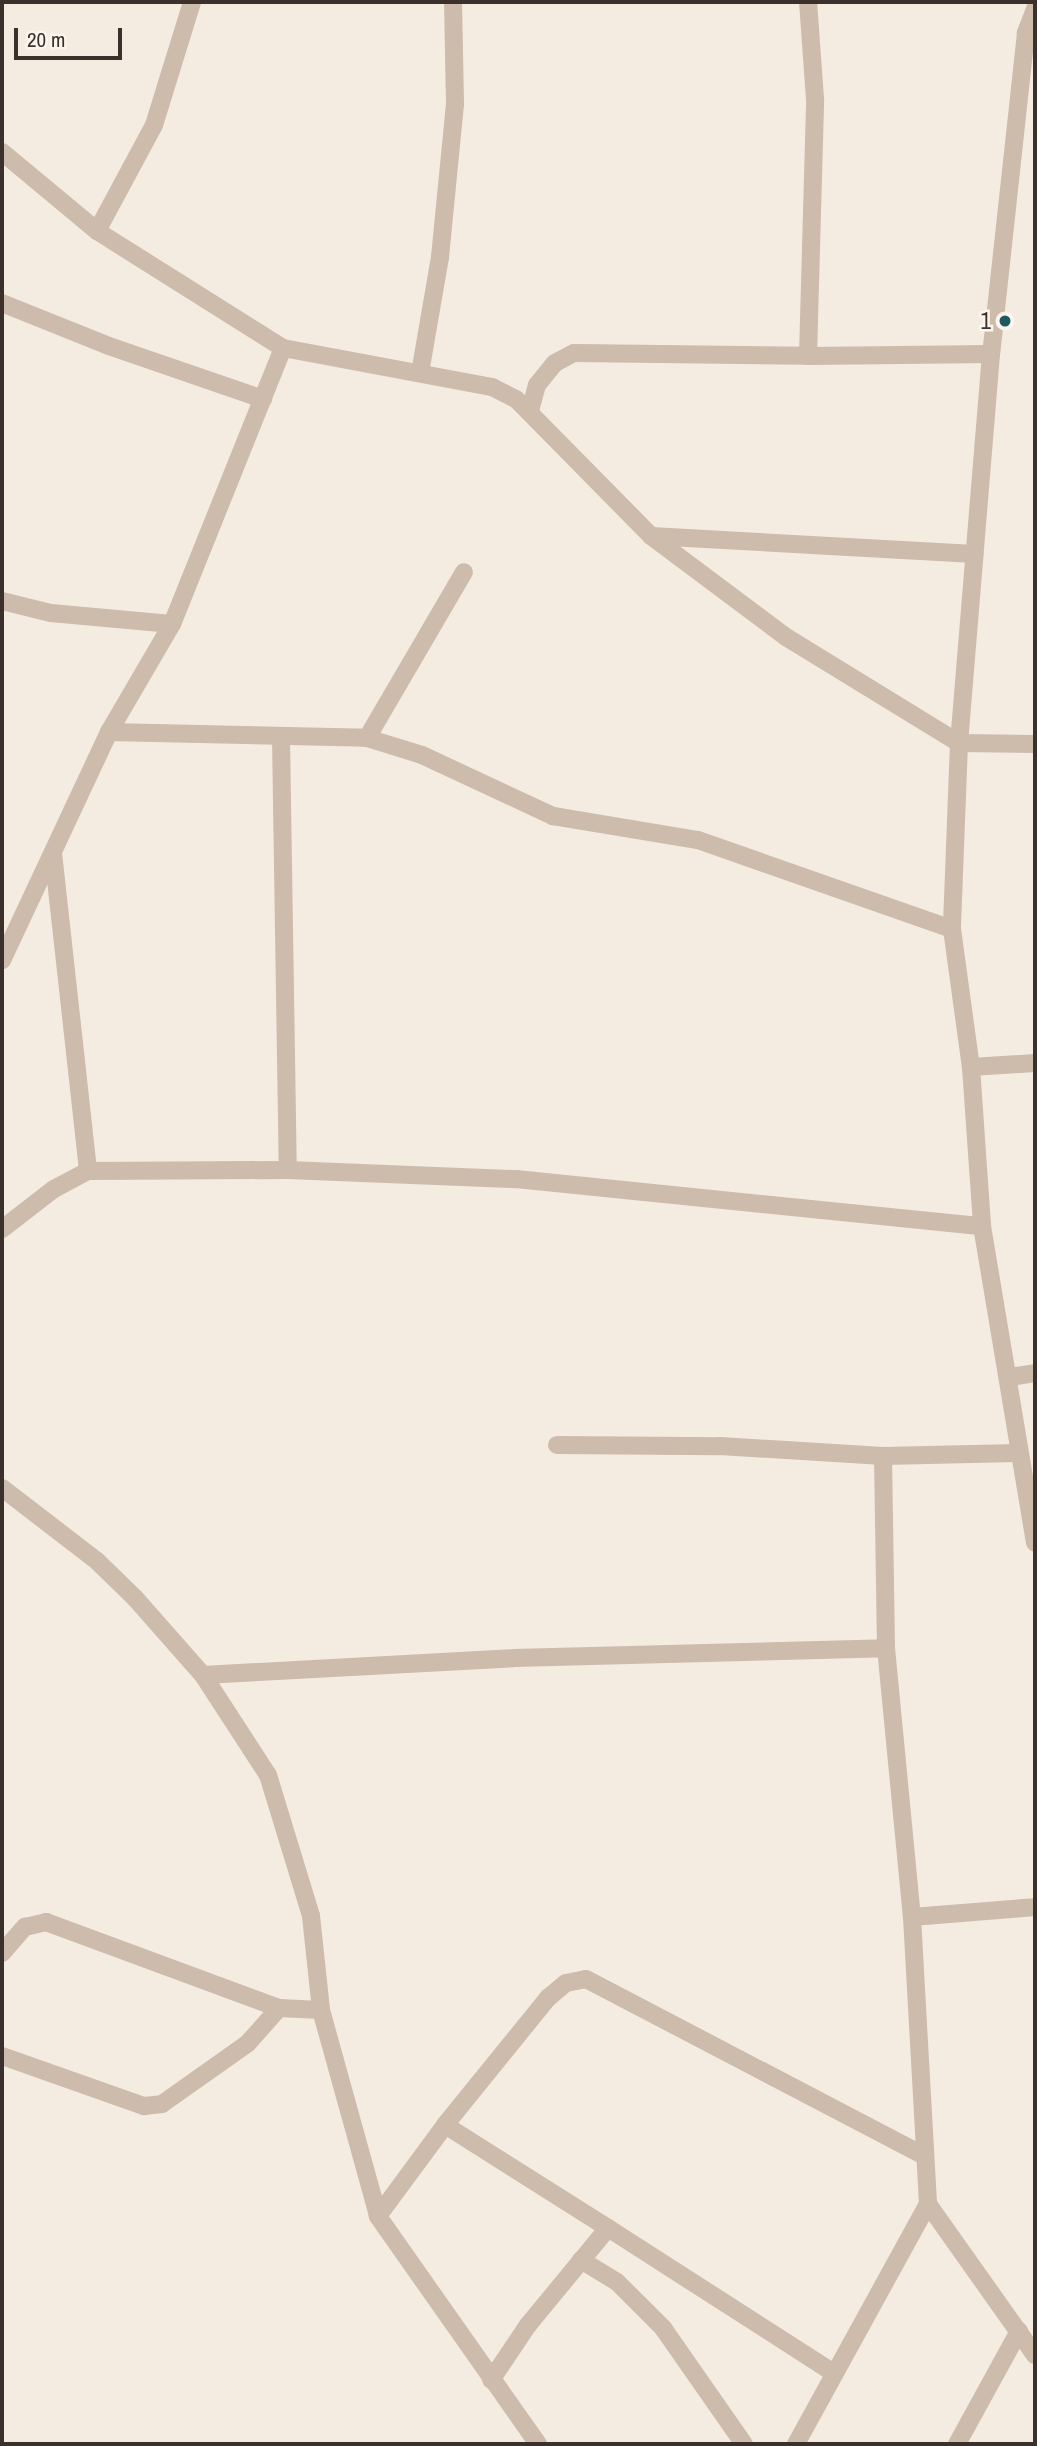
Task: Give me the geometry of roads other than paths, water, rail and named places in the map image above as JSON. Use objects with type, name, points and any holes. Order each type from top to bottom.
[{"type":"street","points":[[97,231],[154,125],[192,2]]},
{"type":"street","points":[[420,373],[440,257],[453,117],[453,2]]},
{"type":"street","points":[[808,2],[815,99],[808,356]]},
{"type":"street","points":[[1035,9],[1026,33],[991,354],[959,743],[952,929],[971,1068],[982,1226],[1010,1377],[1017,1453],[1035,1543]]},
{"type":"street","points":[[2,152],[97,231],[283,348],[492,387],[530,411],[651,536],[786,637],[959,743],[1035,744]]},
{"type":"street","points":[[2,303],[109,346],[263,398]]},
{"type":"street","points":[[2,960],[109,732],[172,624],[283,348]]},
{"type":"street","points":[[530,411],[537,385],[555,363],[574,353],[808,356],[991,354]]},
{"type":"street","points":[[651,536],[975,555]]},
{"type":"street","points":[[367,738],[464,572]]},
{"type":"street","points":[[2,601],[51,613],[172,624]]},
{"type":"street","points":[[109,732],[367,738],[422,755],[553,817],[698,840],[952,929]]},
{"type":"street","points":[[281,738],[288,1170]]},
{"type":"street","points":[[54,853],[88,1171]]},
{"type":"street","points":[[971,1068],[1035,1063]]},
{"type":"street","points":[[2,1229],[54,1189],[88,1171],[288,1170],[616,1186],[982,1226]]},
{"type":"street","points":[[1010,1377],[1035,1373]]},
{"type":"street","points":[[557,1445],[720,1446],[883,1456],[1017,1453]]},
{"type":"street","points":[[883,1456],[887,1647],[912,1917],[928,2204],[1035,2355]]},
{"type":"street","points":[[2,1488],[97,1561],[203,1675],[268,1775],[311,1916],[321,2010],[378,2216],[538,2444]]},
{"type":"street","points":[[203,1675],[514,1658],[887,1647]]},
{"type":"street","points":[[912,1917],[1035,1907]]},
{"type":"street","points":[[2,1953],[25,1927],[46,1922],[278,2008],[321,2010]]},
{"type":"street","points":[[378,2216],[445,2125],[548,1998],[566,1983],[586,1979],[924,2156]]},
{"type":"street","points":[[2,2056],[145,2106],[162,2104],[248,2043],[278,2008]]},
{"type":"street","points":[[445,2125],[834,2373]]},
{"type":"street","points":[[796,2444],[928,2204]]},
{"type":"street","points":[[491,2380],[608,2228]]},
{"type":"street","points":[[581,2260],[617,2282],[663,2328],[744,2444]]},
{"type":"street","points":[[957,2444],[1019,2331]]},
{"type":"place","name":"1","points":[[1005,321]]}]
